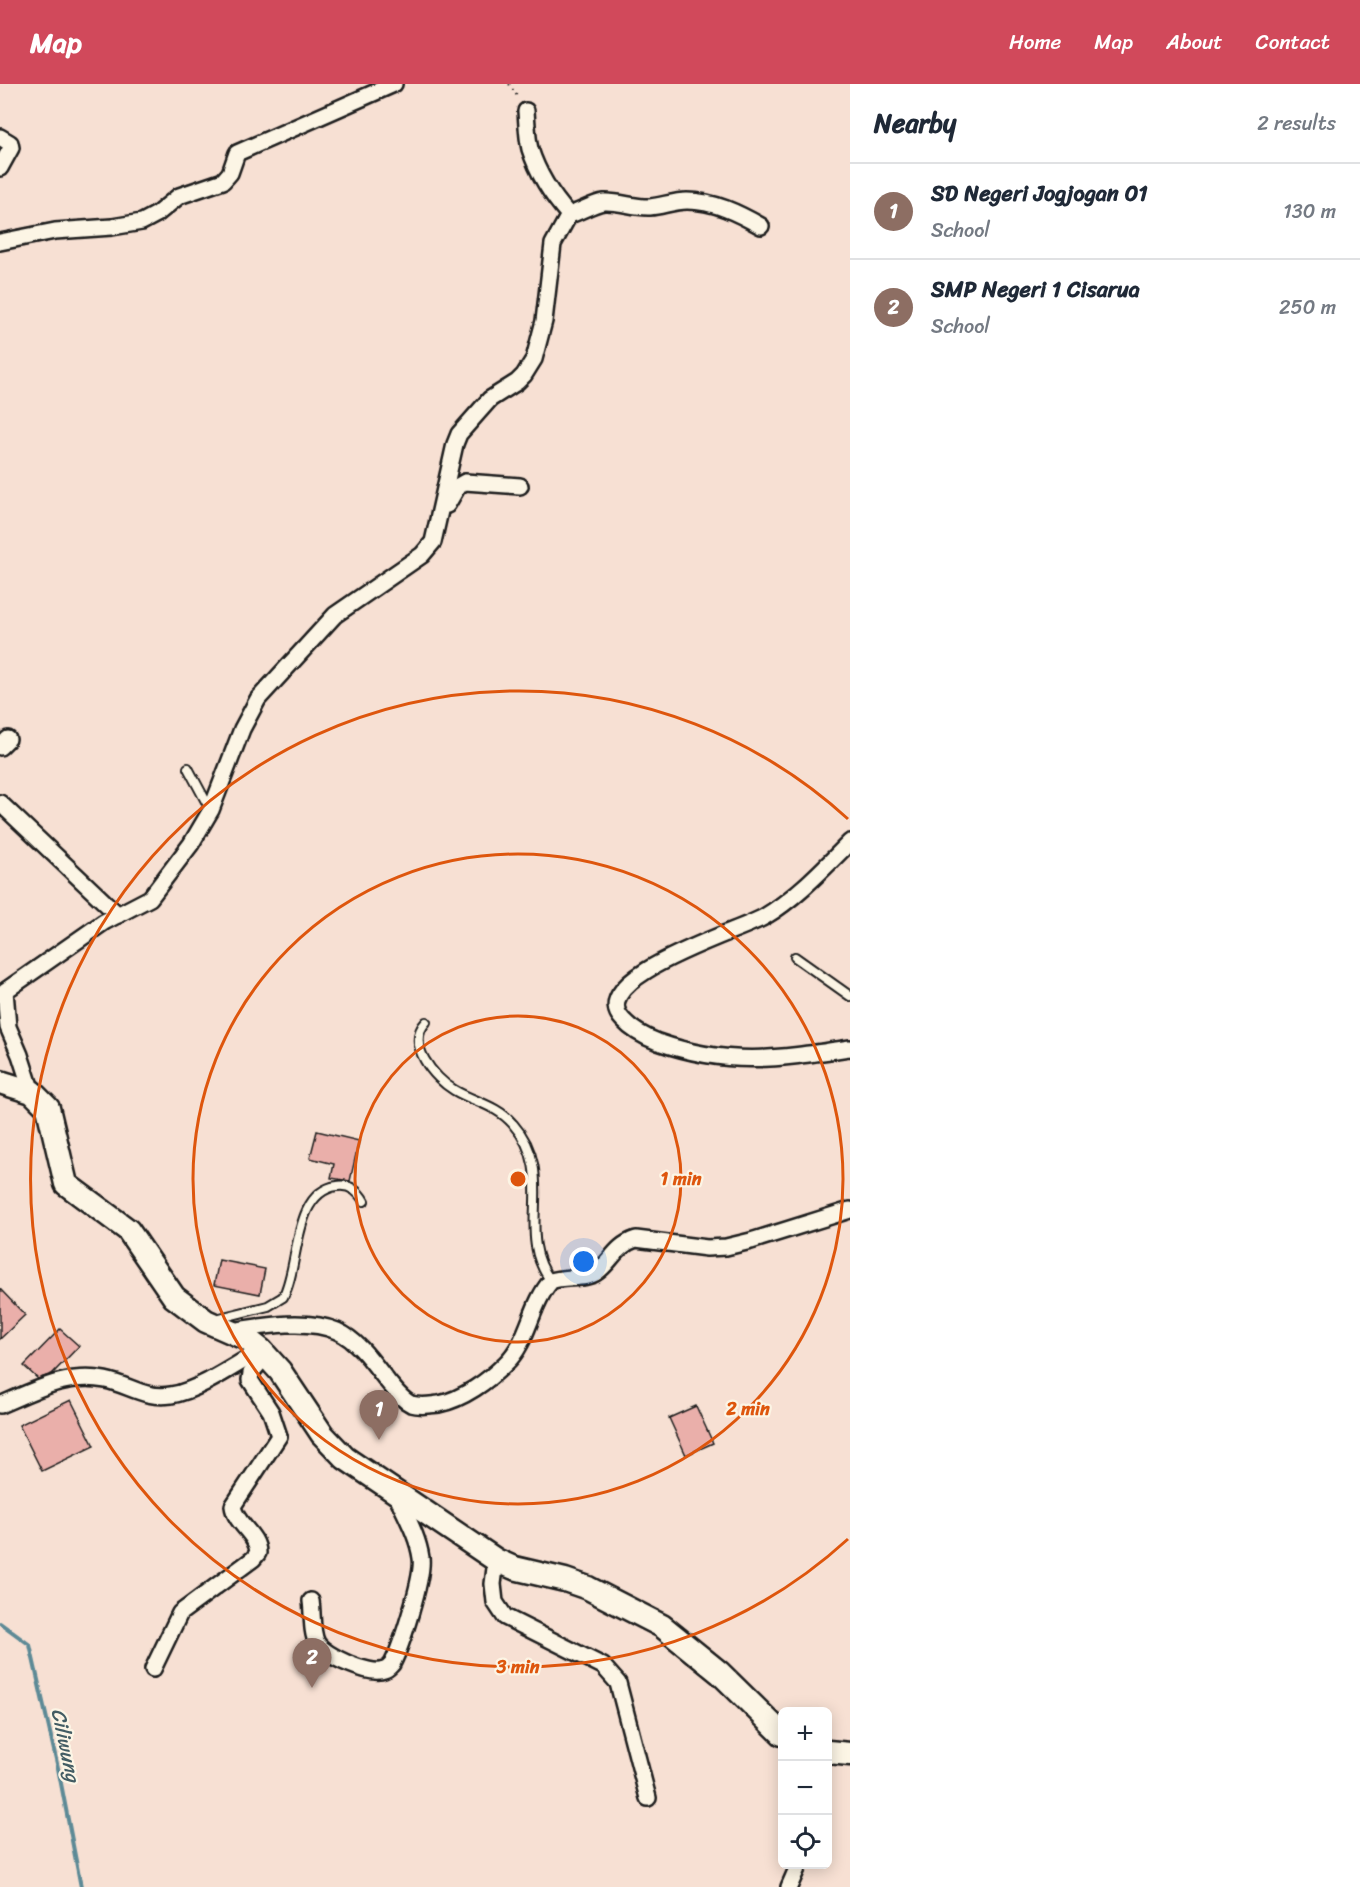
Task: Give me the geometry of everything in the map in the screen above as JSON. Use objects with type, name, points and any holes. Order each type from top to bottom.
[{"type":"street","points":[[0,242],[55,231],[112,227],[142,222],[157,214],[179,196],[223,181],[230,173],[235,155],[239,152],[394,84]]},
{"type":"street","points":[[526,111],[530,147],[535,160],[550,193],[569,215]]},
{"type":"street","points":[[0,137],[10,143],[11,147],[0,168]]},
{"type":"street","points":[[761,226],[728,209],[685,201],[648,207],[603,202],[569,215],[553,244],[544,321],[534,359],[524,375],[490,399],[459,434],[430,548],[335,615],[258,699],[242,729],[211,810],[191,844],[150,898],[118,915],[5,991],[8,1027],[32,1092],[48,1108],[66,1184],[128,1230],[170,1293],[206,1322],[247,1339],[263,1353],[280,1371],[334,1448],[345,1458],[496,1560],[514,1568],[588,1588],[662,1626],[720,1673],[778,1729]]},
{"type":"street","points":[[441,512],[449,504],[458,486],[465,482],[520,486]]},
{"type":"street","points":[[0,803],[118,915]]},
{"type":"street","points":[[850,842],[794,895],[764,917],[653,966],[635,978],[618,996],[616,1009],[635,1031],[655,1041],[712,1056],[745,1060],[776,1059],[850,1047]]},
{"type":"street","points":[[0,1082],[32,1092]]},
{"type":"street","points":[[229,1331],[286,1324],[332,1329],[358,1346],[396,1392],[408,1402],[424,1406],[436,1404],[461,1397],[505,1364],[523,1340],[544,1290],[551,1281],[594,1274],[618,1248],[636,1239],[707,1248],[726,1247],[850,1210]]},
{"type":"street","points":[[0,1405],[49,1385],[78,1378],[107,1380],[146,1395],[172,1395],[263,1353]]},
{"type":"street","points":[[153,1669],[180,1612],[258,1553],[257,1544],[234,1513],[233,1506],[279,1436],[271,1412],[250,1380],[251,1372],[263,1353]]},
{"type":"street","points":[[312,1601],[315,1636],[320,1647],[338,1658],[367,1670],[381,1671],[392,1664],[416,1592],[422,1564],[418,1547],[394,1491]]},
{"type":"street","points":[[496,1560],[495,1602],[505,1617],[603,1666],[618,1683],[648,1798]]},
{"type":"street","points":[[832,1752],[850,1754]]},
{"type":"street","points":[[784,1887],[789,1887],[797,1869]]},
{"type":"lane","points":[[188,768],[211,810]]},
{"type":"lane","points":[[795,957],[850,996]]},
{"type":"lane","points":[[426,1022],[420,1032],[419,1047],[432,1070],[454,1090],[498,1110],[521,1133],[531,1152],[535,1169],[536,1247],[540,1265],[551,1281]]},
{"type":"lane","points":[[206,1322],[244,1313],[281,1299],[285,1294],[306,1211],[320,1194],[334,1187],[345,1186],[357,1192],[364,1201]]},
{"type":"path","points":[[509,84],[526,111]]},
{"type":"building","points":[[317,1131],[359,1141],[350,1181],[331,1178],[334,1164],[310,1158]]},
{"type":"building","points":[[219,1260],[265,1269],[260,1294],[214,1285]]},
{"type":"building","points":[[0,1289],[25,1315],[0,1339]]},
{"type":"building","points":[[60,1329],[79,1346],[52,1374],[38,1379],[24,1366]]},
{"type":"building","points":[[71,1400],[94,1446],[42,1471],[19,1425]]},
{"type":"building","points":[[696,1406],[713,1443],[686,1455],[669,1418]]},
{"type":"waterway","name":"Ciliwung","points":[[0,1623],[30,1645],[58,1768],[81,1887]]},
{"type":"place","name":"SD Negeri Jogjogan 01","points":[[379,1440]]},
{"type":"place","name":"SMP Negeri 1 Cisarua","points":[[312,1688]]}]
